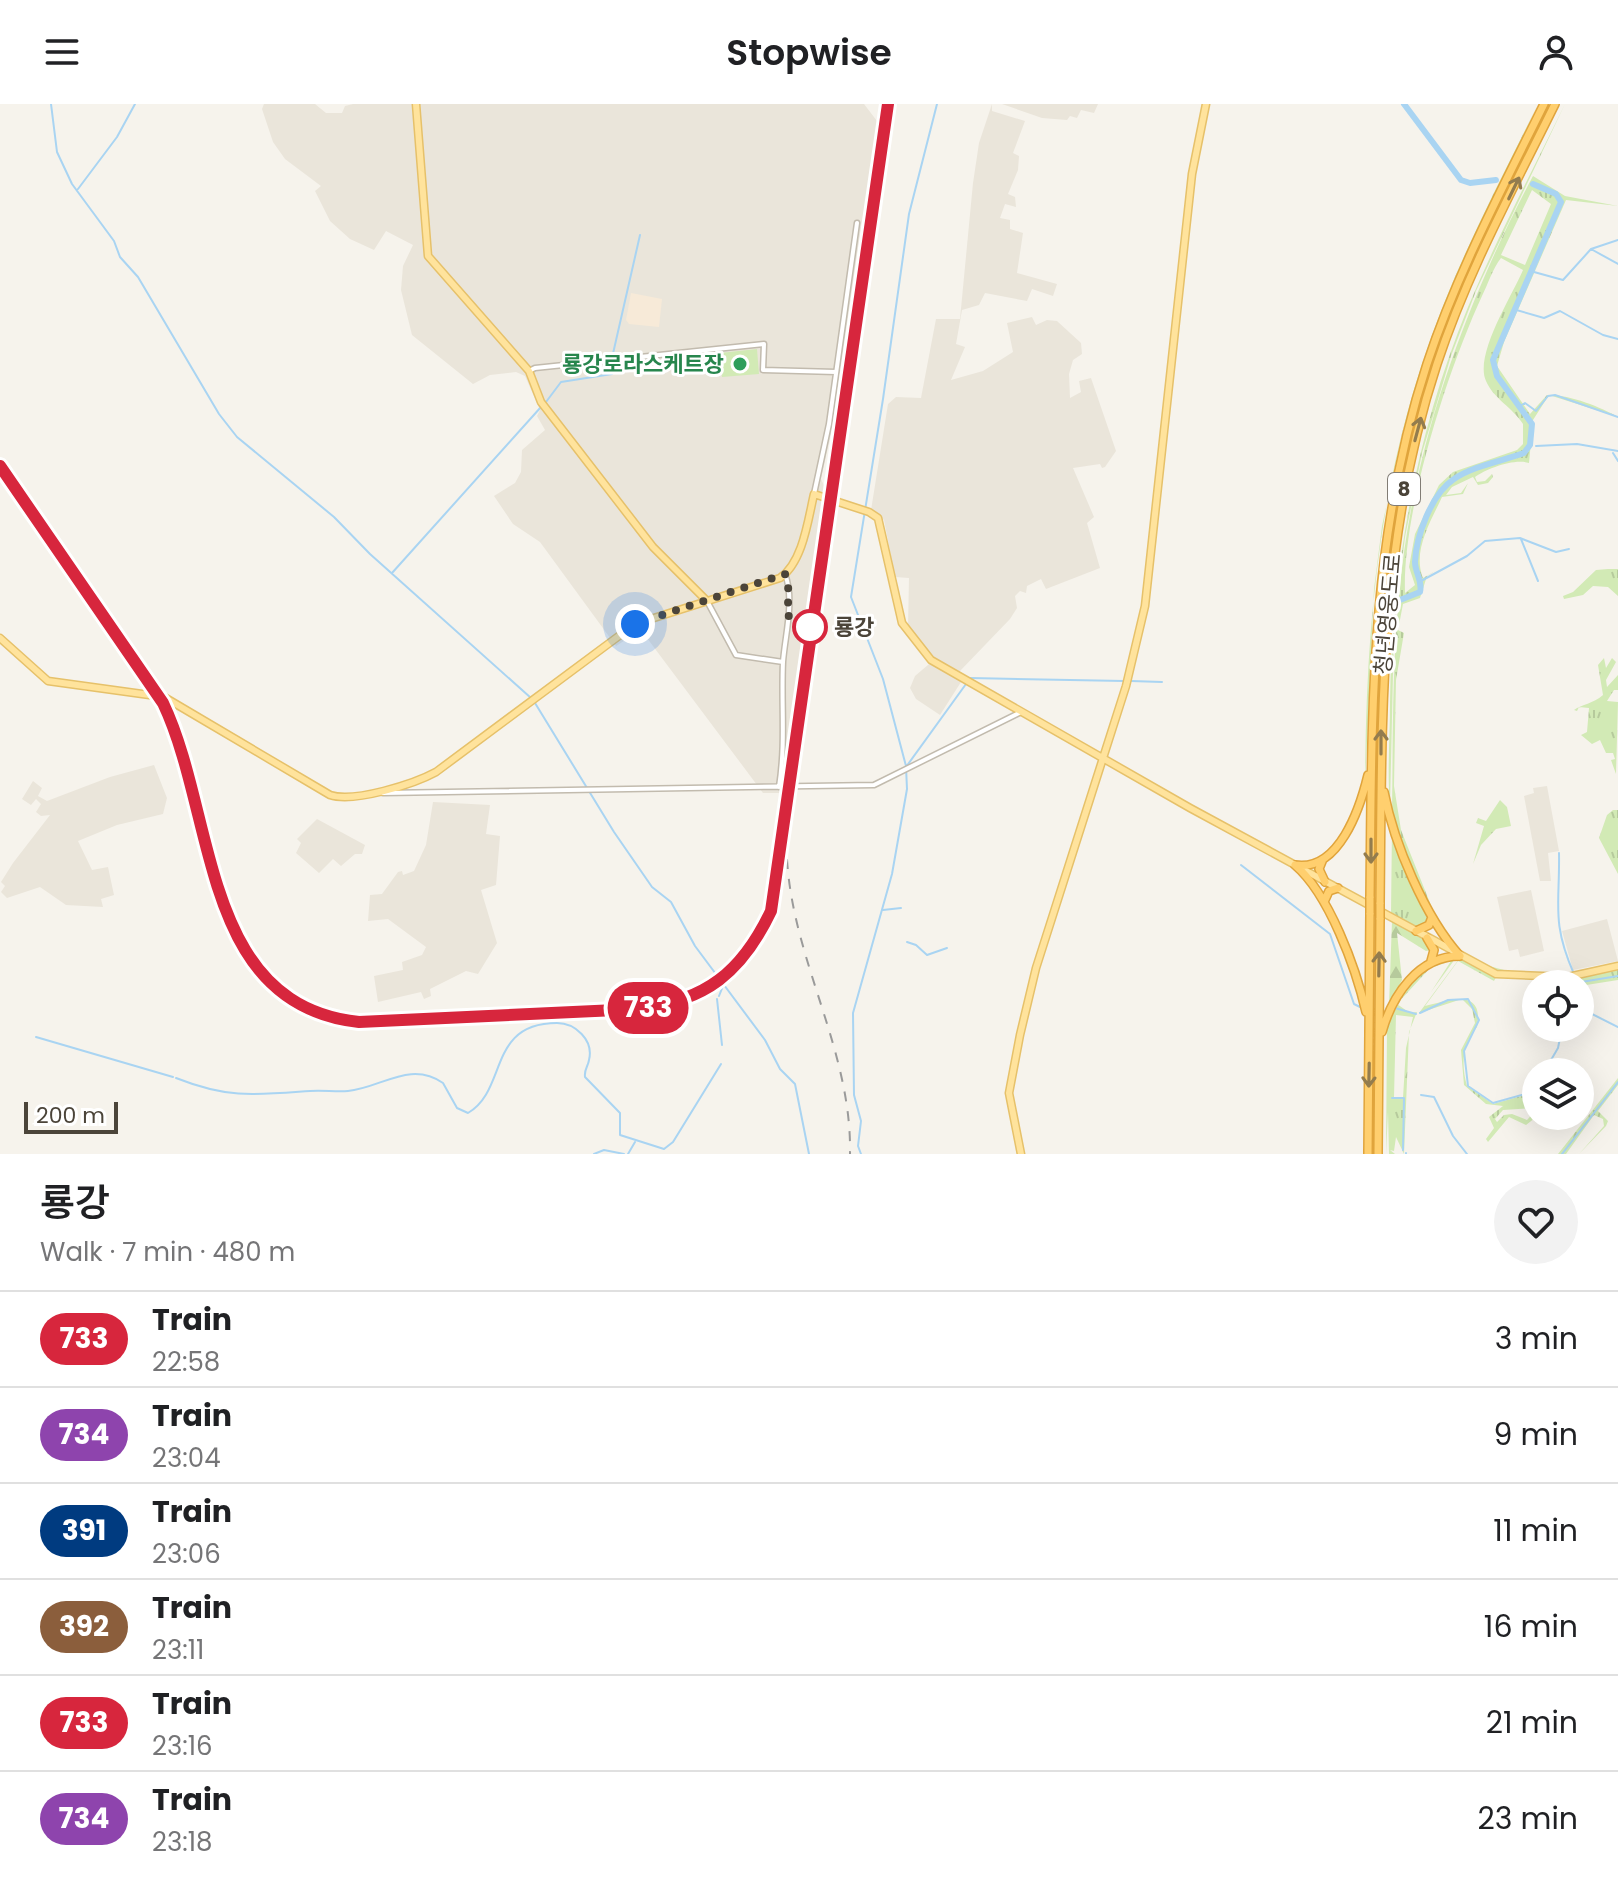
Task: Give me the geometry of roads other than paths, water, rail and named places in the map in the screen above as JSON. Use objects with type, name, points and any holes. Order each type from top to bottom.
[{"type":"highway","name":"청년영웅도로","points":[[1368,1154],[1372,757],[1381,568],[1408,429],[1452,297],[1544,104]]},
{"type":"highway","name":"청년영웅도로","points":[[1378,1154],[1381,774],[1388,593],[1397,524],[1417,432],[1456,311],[1555,104]]},
{"type":"highway","points":[[1325,882],[1319,869],[1352,821],[1372,757]]},
{"type":"highway","points":[[1381,774],[1396,834],[1432,917],[1460,956],[1428,963]]},
{"type":"highway","points":[[1295,865],[1309,866],[1325,858]]},
{"type":"highway","points":[[1295,865],[1310,879],[1323,903],[1358,983],[1369,1033]]},
{"type":"highway","points":[[1323,903],[1329,891],[1338,888]]},
{"type":"highway","points":[[1416,931],[1429,925],[1432,917]]},
{"type":"highway","points":[[1379,1047],[1396,996],[1428,963],[1434,950],[1427,938]]},
{"type":"main road","points":[[416,104],[428,256],[529,371],[541,402],[629,517],[659,554],[707,601]]},
{"type":"main road","points":[[1021,1154],[1011,1114],[1010,1083],[1035,973],[1134,658],[1145,606],[1192,174],[1206,104]]},
{"type":"main road","points":[[0,638],[48,681],[164,697],[330,795],[340,797],[368,793],[418,781],[456,758],[635,624],[785,574],[801,544],[814,494],[874,514],[881,525],[902,623],[924,654],[968,680],[1325,882],[1503,976],[1572,977],[1618,966]]},
{"type":"street","points":[[814,494],[836,372],[857,223]]},
{"type":"street","points":[[529,371],[548,366],[764,344],[763,370],[836,372]]},
{"type":"street","points":[[779,787],[785,744],[783,662],[789,592],[785,574]]},
{"type":"street","points":[[707,601],[736,655],[783,662]]},
{"type":"street","points":[[368,793],[874,785],[1023,711]]},
{"type":"waterway","points":[[51,104],[57,152],[72,184],[114,241],[120,257],[138,277],[219,414],[237,437],[334,517],[370,554],[531,698]]},
{"type":"waterway","points":[[78,189],[117,137],[135,104]]},
{"type":"waterway","points":[[906,766],[883,679],[851,597],[909,214],[937,104]]},
{"type":"waterway","points":[[1404,104],[1461,180],[1470,183],[1496,180]]},
{"type":"waterway","points":[[1400,600],[1420,592],[1415,562],[1418,541],[1438,495],[1454,479],[1524,453],[1530,445],[1532,424],[1497,376],[1493,360],[1561,202],[1556,194],[1533,184]]},
{"type":"waterway","points":[[612,358],[640,235]]},
{"type":"waterway","points":[[1531,266],[1534,272],[1563,280],[1591,249],[1618,240]]},
{"type":"waterway","points":[[1591,249],[1618,264]]},
{"type":"waterway","points":[[1513,309],[1544,318],[1560,311],[1603,335],[1618,339]]},
{"type":"waterway","points":[[546,402],[561,382],[612,374],[612,363]]},
{"type":"waterway","points":[[1520,406],[1525,403],[1536,411],[1548,396],[1555,395],[1618,417]]},
{"type":"waterway","points":[[392,573],[541,407]]},
{"type":"waterway","points":[[1536,446],[1577,444],[1618,451]]},
{"type":"waterway","points":[[1613,453],[1618,461]]},
{"type":"waterway","points":[[1421,581],[1467,556],[1485,541],[1520,538],[1556,552],[1569,549]]},
{"type":"waterway","points":[[1521,539],[1538,581]]},
{"type":"waterway","points":[[970,678],[1124,681]]},
{"type":"waterway","points":[[1131,681],[1162,682]]},
{"type":"waterway","points":[[861,1154],[858,1146],[861,1121],[854,1095],[853,1013],[892,874],[907,789],[906,767],[966,684]]},
{"type":"waterway","points":[[535,703],[614,832],[652,887],[671,902],[695,946],[765,1040],[780,1069],[795,1084],[809,1154]]},
{"type":"waterway","points":[[1559,853],[1559,926],[1572,970]]},
{"type":"waterway","points":[[1241,865],[1330,934],[1354,1004],[1360,1007]]},
{"type":"waterway","points":[[883,910],[901,908]]},
{"type":"waterway","points":[[907,942],[927,955],[947,948]]},
{"type":"waterway","points":[[1594,980],[1618,976]]},
{"type":"waterway","points":[[719,996],[723,986]]},
{"type":"waterway","points":[[717,999],[722,1045]]},
{"type":"waterway","points":[[1420,1013],[1448,1000],[1468,999],[1479,1020],[1464,1051],[1468,1086],[1493,1103],[1522,1095]]},
{"type":"waterway","points":[[1395,1008],[1416,1014]]},
{"type":"waterway","points":[[1594,1015],[1618,1027]]},
{"type":"waterway","points":[[176,1078],[227,1092],[258,1094],[348,1091],[396,1077],[419,1074],[443,1083],[457,1108],[468,1113],[480,1103],[501,1059],[519,1034],[535,1026],[564,1024],[576,1029],[586,1040],[590,1053],[585,1077],[620,1113],[620,1135],[664,1149],[673,1142],[721,1064]]},
{"type":"waterway","points":[[36,1037],[173,1077]]},
{"type":"waterway","points":[[1552,1058],[1559,1042]]},
{"type":"waterway","points":[[1562,1154],[1618,1082]]},
{"type":"waterway","points":[[1421,1095],[1434,1097],[1453,1136],[1467,1154]]},
{"type":"waterway","points":[[1392,1098],[1404,1098],[1403,1150]]},
{"type":"waterway","points":[[628,1154],[635,1142]]},
{"type":"waterway","points":[[594,1154],[604,1150],[624,1154]]},
{"type":"railway","points":[[0,466],[163,703],[187,766],[233,930],[250,963],[275,989],[306,1008],[359,1022],[638,1009],[683,999],[702,991],[734,967],[748,951],[771,911],[888,104]]},
{"type":"railway","points":[[787,859],[800,934],[842,1079],[850,1154]]},
{"type":"train","name":"733","points":[[0,466],[163,703],[178,738],[233,931],[251,964],[277,990],[291,1001],[322,1015],[359,1022],[638,1009],[678,1002],[702,992],[726,976],[746,956],[771,911],[822,540],[888,104]]},
{"type":"place","name":"룡강로라스케트장","points":[[740,364]]},
{"type":"place","name":"룡강","points":[[810,627]]}]
